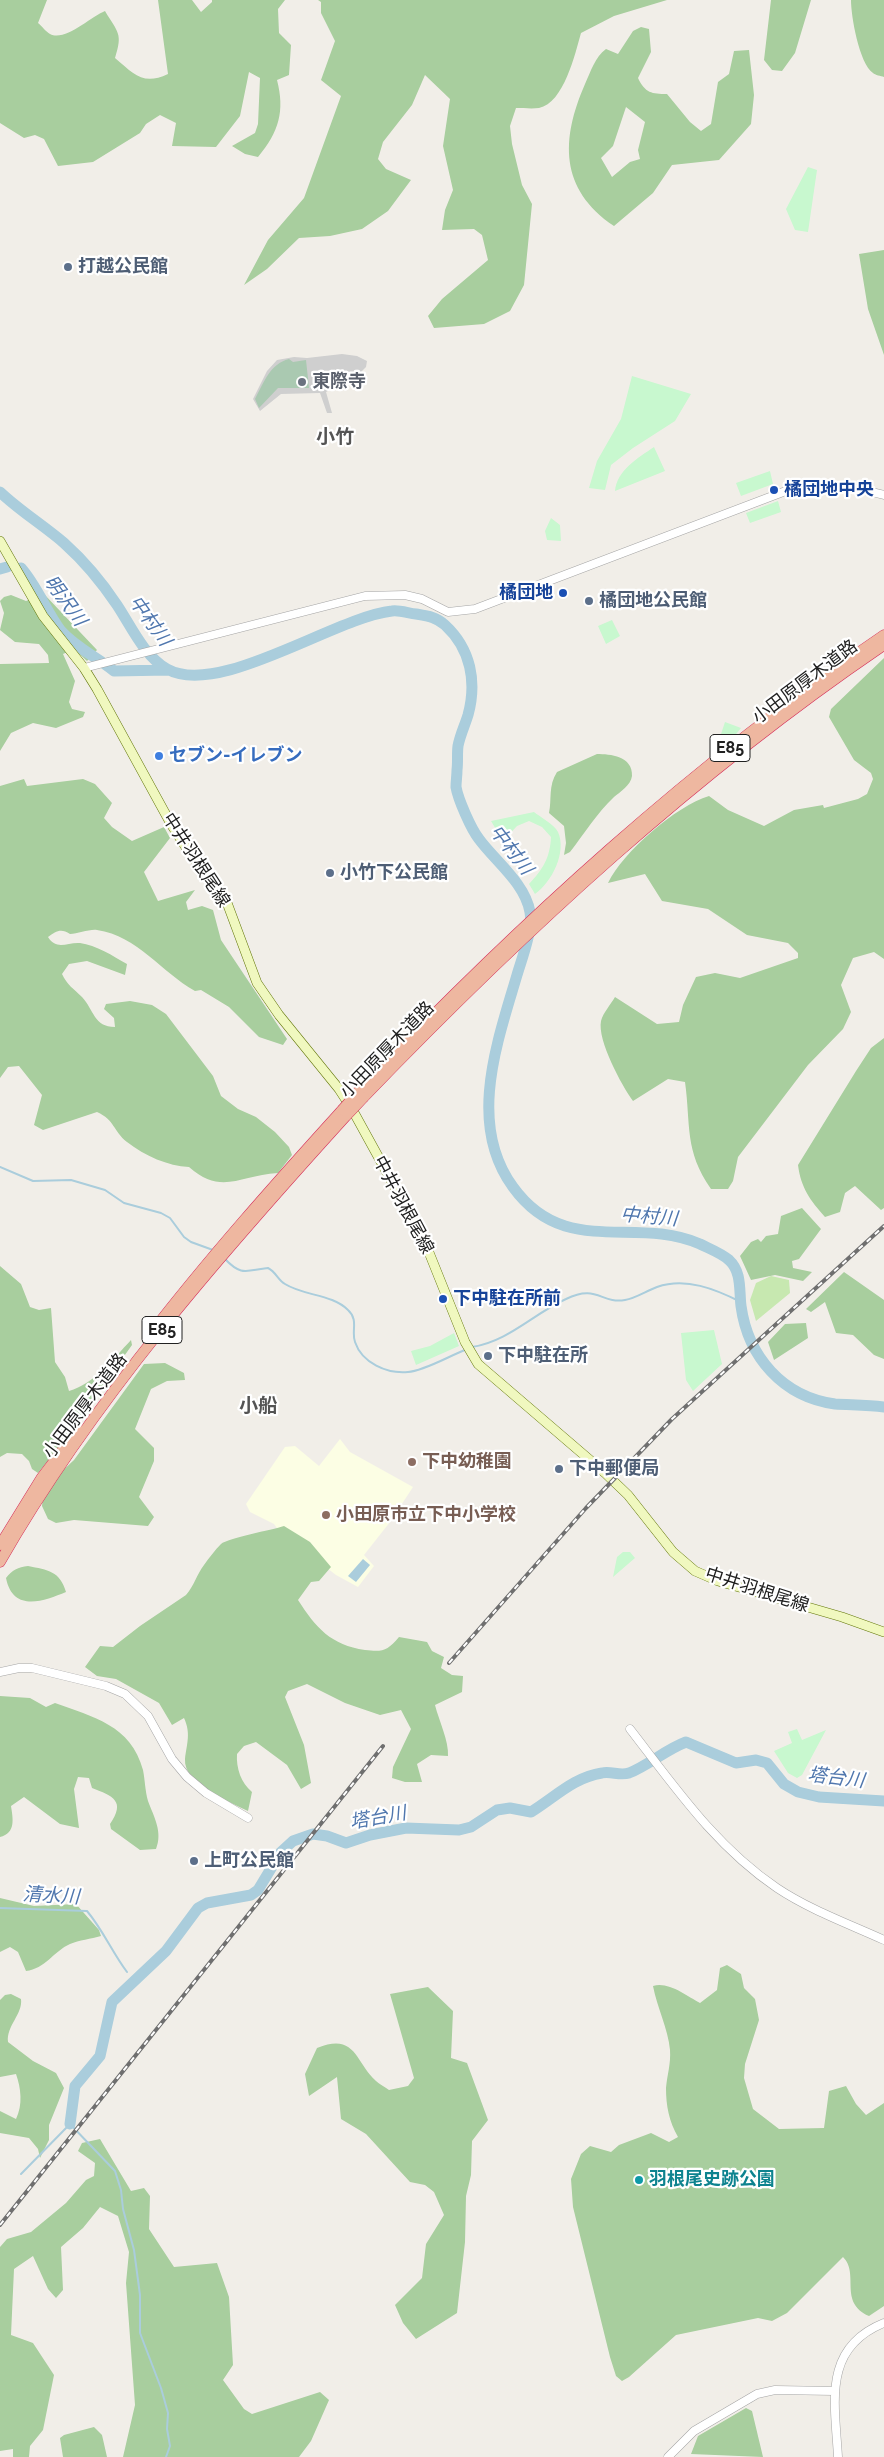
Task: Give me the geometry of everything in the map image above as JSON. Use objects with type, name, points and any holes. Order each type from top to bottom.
[{"type":"highway","name":"小田原厚木道路","points":[[0,1545],[42,1477],[179,1296],[259,1201],[361,1094],[490,964],[587,875],[742,739],[884,634]]},
{"type":"highway","name":"小田原厚木道路","points":[[587,875],[746,747],[884,645]]},
{"type":"highway","name":"小田原厚木道路","points":[[0,1562],[50,1480],[123,1381],[185,1301],[344,1112]]},
{"type":"main road","name":"中井羽根尾線","points":[[0,541],[43,616],[84,668],[171,824],[189,852],[226,900],[257,983],[279,1015],[322,1067],[352,1109],[424,1240],[465,1342],[473,1357],[510,1394],[611,1478],[628,1495],[673,1552],[695,1570],[718,1581],[842,1617],[884,1632]]},
{"type":"street","points":[[84,668],[365,596],[405,595],[422,599],[448,612],[475,609],[791,489],[816,485],[839,486],[884,495]]},
{"type":"street","points":[[0,1672],[19,1668],[32,1668],[106,1686],[125,1694],[148,1716],[172,1759],[187,1777],[206,1793],[248,1818]]},
{"type":"street","points":[[630,1729],[688,1806],[736,1857],[779,1889],[884,1940]]},
{"type":"street","points":[[838,2457],[834,2391],[838,2369],[848,2349],[864,2333],[884,2323]]},
{"type":"street","points":[[668,2457],[694,2430],[756,2394],[775,2390],[834,2391]]},
{"type":"shaded area","name":"東際寺","points":[[342,354],[357,356],[367,361],[366,367],[358,375],[326,392],[332,413],[327,413],[320,393],[281,394],[260,411],[253,399],[267,371],[277,360]]},
{"type":"shaded area","points":[[289,359],[293,362],[306,360],[309,388],[278,388],[259,408],[255,399],[265,380],[272,369],[282,361]]},
{"type":"shaded area","name":"小田原市立下中小学校","points":[[340,1439],[350,1452],[413,1487],[390,1522],[364,1555],[374,1566],[358,1587],[336,1575],[279,1531],[274,1524],[250,1512],[246,1504],[285,1447],[295,1446],[319,1466]]},
{"type":"green space","points":[[0,0],[47,0],[38,23],[48,33],[56,36],[78,28],[105,11],[118,33],[119,43],[115,58],[139,76],[152,79],[168,74],[158,0],[192,0],[201,12],[212,0],[285,0],[278,9],[279,33],[291,45],[289,75],[277,80],[280,111],[271,139],[258,157],[245,154],[232,146],[255,133],[258,124],[260,78],[249,72],[240,116],[216,147],[172,146],[176,123],[160,115],[146,124],[140,133],[93,162],[58,166],[44,139],[35,135],[24,138],[0,123]]},
{"type":"green space","points":[[318,0],[667,0],[614,16],[581,33],[567,76],[562,88],[555,97],[548,104],[539,108],[516,108],[510,126],[512,144],[522,185],[532,204],[524,285],[510,311],[484,324],[434,328],[428,316],[442,299],[488,260],[482,235],[474,229],[442,230],[445,210],[453,190],[443,146],[450,99],[425,75],[412,105],[383,142],[378,159],[386,169],[411,180],[388,211],[362,229],[330,236],[299,238],[267,269],[244,285],[268,240],[304,198],[341,96],[321,80],[335,41],[321,13],[321,2]]},
{"type":"green space","points":[[771,0],[811,0],[795,53],[782,71],[772,70],[764,60]]},
{"type":"green space","points":[[851,0],[884,0],[884,77],[873,73],[864,60],[854,27]]},
{"type":"green space","points":[[641,27],[649,29],[651,52],[638,78],[643,87],[650,92],[667,94],[690,122],[701,131],[711,124],[718,82],[729,74],[734,51],[749,50],[754,95],[751,124],[719,160],[672,165],[653,193],[614,226],[596,212],[583,196],[574,179],[570,162],[569,143],[577,104],[596,60],[606,49],[618,54],[633,31]],"holes":[[[626,107],[645,122],[638,150],[640,159],[630,162],[612,177],[601,158],[613,146]]]},
{"type":"green space","points":[[808,167],[817,170],[808,232],[795,230],[786,209]]},
{"type":"green space","points":[[884,250],[884,355],[868,309],[859,254]]},
{"type":"green space","points":[[632,376],[691,394],[675,421],[633,448],[611,465],[605,490],[589,488],[597,461],[621,419]]},
{"type":"green space","points":[[654,447],[665,471],[615,491],[620,477],[629,465]]},
{"type":"green space","points":[[770,471],[773,484],[741,496],[736,483]]},
{"type":"green space","points":[[778,501],[781,512],[750,523],[746,513]]},
{"type":"green space","points":[[551,518],[560,525],[561,541],[547,540],[545,531]]},
{"type":"green space","points":[[44,594],[97,650],[87,661],[74,649],[63,654],[75,681],[69,702],[72,709],[85,712],[83,717],[56,728],[33,723],[11,733],[0,751],[0,664],[49,663],[48,655],[39,644],[15,642],[0,630],[4,613],[0,601],[4,597],[11,595],[26,601]]},
{"type":"green space","points":[[612,620],[620,636],[606,644],[598,626]]},
{"type":"green space","points":[[884,658],[884,959],[874,952],[853,958],[841,985],[851,1012],[843,1029],[808,1065],[738,1157],[733,1181],[728,1189],[711,1189],[702,1175],[692,1149],[685,1082],[668,1079],[633,1101],[606,1051],[601,1029],[602,1018],[615,997],[657,1024],[679,1022],[683,1005],[696,977],[715,973],[740,978],[798,958],[798,953],[788,943],[747,935],[708,909],[662,901],[645,874],[608,883],[625,858],[638,844],[681,809],[709,796],[728,810],[764,826],[794,810],[823,805],[824,808],[858,799],[867,794],[873,779],[871,773],[854,760],[829,717],[831,709]]},
{"type":"green space","points":[[725,722],[741,728],[727,745],[719,740]]},
{"type":"green space","points":[[597,754],[614,756],[625,760],[629,764],[632,776],[630,782],[602,810],[570,852],[564,855],[566,843],[564,826],[549,813],[552,782],[557,772]]},
{"type":"green space","points":[[24,779],[27,786],[83,779],[95,784],[112,803],[104,818],[112,827],[132,841],[164,827],[170,838],[144,872],[158,901],[195,890],[186,902],[188,910],[202,906],[213,910],[221,940],[287,1039],[283,1045],[259,1037],[229,1007],[201,990],[195,991],[125,939],[97,930],[70,934],[59,931],[48,937],[55,944],[59,945],[80,943],[92,946],[127,964],[125,975],[87,961],[69,964],[62,974],[68,984],[86,1002],[98,1021],[108,1026],[115,1027],[114,1018],[104,1009],[106,1004],[130,1001],[152,1005],[166,1014],[213,1076],[221,1096],[238,1109],[256,1117],[275,1132],[289,1147],[292,1155],[278,1173],[232,1182],[211,1180],[201,1176],[189,1167],[165,1162],[141,1152],[119,1134],[111,1122],[97,1112],[43,1130],[34,1125],[42,1095],[19,1066],[8,1067],[0,1078],[0,786]]},
{"type":"green space","points":[[534,812],[556,829],[561,848],[552,874],[535,894],[529,884],[545,863],[551,837],[542,827],[529,821],[517,826],[503,841],[491,821]]},
{"type":"green space","points":[[884,1038],[884,1208],[881,1210],[855,1186],[845,1193],[840,1212],[825,1217],[807,1193],[801,1180],[798,1165],[871,1048]]},
{"type":"green space","points":[[802,1208],[821,1229],[799,1259],[792,1261],[793,1268],[812,1272],[803,1281],[775,1275],[751,1280],[740,1256],[751,1242],[758,1239],[761,1242],[766,1236],[778,1234],[781,1216]]},
{"type":"green space","points":[[0,1266],[21,1284],[30,1307],[39,1310],[51,1308],[55,1362],[65,1377],[69,1391],[78,1388],[95,1377],[131,1340],[132,1345],[60,1446],[38,1473],[32,1469],[29,1461],[22,1454],[7,1453],[0,1457]]},
{"type":"green space","points":[[844,1272],[884,1300],[884,1359],[874,1355],[853,1335],[836,1333],[825,1302],[811,1312],[806,1309]]},
{"type":"green space","points":[[771,1276],[789,1280],[790,1293],[756,1321],[750,1300],[756,1283]]},
{"type":"green space","points":[[806,1323],[808,1338],[774,1360],[768,1342],[785,1324]]},
{"type":"green space","points":[[714,1330],[722,1364],[693,1391],[686,1380],[681,1333]]},
{"type":"green space","points":[[454,1333],[459,1346],[416,1365],[411,1351],[430,1346]]},
{"type":"green space","points":[[165,1363],[184,1373],[185,1380],[167,1381],[151,1389],[135,1429],[154,1448],[154,1461],[139,1497],[154,1517],[148,1526],[74,1520],[56,1523],[48,1519],[42,1506],[43,1496],[58,1475],[74,1460],[144,1364]]},
{"type":"green space","points":[[284,1526],[310,1542],[331,1567],[319,1581],[311,1582],[298,1600],[311,1619],[326,1634],[353,1648],[371,1651],[384,1650],[399,1637],[427,1642],[432,1651],[444,1657],[441,1668],[452,1675],[463,1676],[462,1692],[435,1705],[445,1737],[448,1756],[431,1755],[417,1764],[422,1782],[405,1782],[392,1778],[393,1767],[411,1729],[401,1710],[380,1715],[345,1703],[307,1684],[288,1691],[285,1697],[304,1745],[311,1783],[301,1789],[287,1765],[256,1742],[244,1746],[237,1754],[237,1759],[238,1770],[242,1780],[252,1792],[248,1811],[209,1791],[191,1776],[186,1768],[185,1759],[188,1733],[184,1718],[172,1725],[159,1703],[116,1679],[97,1676],[85,1667],[100,1646],[113,1647],[186,1595],[212,1554],[221,1544]]},
{"type":"green space","points":[[623,1552],[630,1552],[635,1558],[613,1577],[617,1557]]},
{"type":"green space","points":[[28,1566],[47,1570],[57,1576],[66,1592],[48,1599],[30,1602],[15,1596],[6,1578],[15,1569]]},
{"type":"green space","points":[[0,1696],[30,1698],[46,1707],[55,1703],[96,1718],[120,1733],[130,1743],[143,1770],[146,1793],[159,1837],[156,1849],[140,1850],[111,1829],[110,1824],[117,1810],[115,1800],[92,1788],[89,1778],[78,1777],[74,1789],[79,1828],[60,1824],[24,1797],[11,1806],[13,1820],[11,1829],[0,1837]]},
{"type":"green space","points":[[797,1729],[802,1740],[826,1730],[802,1775],[797,1778],[788,1773],[774,1751],[792,1743],[788,1732]]},
{"type":"green space","points":[[0,1898],[34,1906],[76,1904],[99,1930],[101,1936],[70,1944],[39,1967],[26,1971],[18,1952],[10,1947],[0,1952]]},
{"type":"green space","points":[[727,1965],[741,1974],[744,1988],[755,1999],[759,2020],[745,2064],[744,2078],[753,2109],[779,2129],[824,2128],[829,2091],[846,2086],[856,2104],[866,2115],[884,2103],[884,2306],[869,2316],[854,2303],[850,2271],[843,2257],[787,2313],[772,2321],[758,2318],[676,2335],[622,2381],[616,2376],[610,2357],[573,2207],[571,2179],[581,2154],[590,2146],[611,2152],[619,2145],[651,2133],[669,2142],[678,2137],[670,2119],[667,2101],[669,2042],[653,1986],[671,1987],[700,2003],[717,1990],[720,1968]]},
{"type":"green space","points":[[428,1987],[453,2011],[451,2058],[467,2063],[488,2120],[472,2141],[471,2175],[466,2196],[465,2242],[457,2313],[416,2339],[403,2323],[395,2305],[422,2278],[426,2244],[444,2215],[434,2192],[425,2185],[410,2182],[366,2134],[341,2119],[337,2077],[309,2096],[305,2074],[317,2048],[330,2044],[340,2044],[347,2046],[353,2051],[376,2081],[389,2090],[408,2086],[414,2078],[390,1994]]},
{"type":"green space","points":[[11,1994],[21,1999],[21,2004],[20,2010],[9,2031],[8,2042],[33,2061],[56,2073],[64,2088],[49,2125],[49,2140],[40,2158],[38,2149],[29,2138],[0,2133],[0,2111],[16,2119],[20,2102],[20,2091],[16,2074],[0,2077],[0,2000],[5,1995]]},
{"type":"green space","points":[[100,2139],[131,2191],[144,2188],[150,2196],[149,2229],[174,2267],[217,2263],[229,2297],[233,2365],[223,2380],[244,2409],[252,2414],[320,2392],[329,2400],[311,2441],[299,2457],[123,2457],[135,2405],[126,2283],[129,2252],[118,2216],[100,2207],[83,2228],[61,2247],[63,2290],[56,2298],[48,2289],[33,2256],[14,2269],[11,2335],[33,2343],[54,2375],[43,2430],[30,2446],[29,2457],[13,2457],[13,2449],[0,2451],[0,2247],[7,2239],[31,2232],[66,2203],[86,2180],[94,2176],[95,2163],[78,2151],[82,2143]]},
{"type":"green space","points":[[746,2408],[752,2411],[763,2457],[691,2454],[698,2436]]},
{"type":"green space","points":[[94,2427],[102,2435],[107,2457],[63,2457],[60,2438],[64,2435]]},
{"type":"water","points":[[363,1559],[370,1565],[356,1582],[348,1576]]},
{"type":"waterway","name":"中村川","points":[[0,492],[64,543],[78,557],[111,597],[145,649],[167,669],[189,675],[216,673],[246,665],[368,616],[392,611],[428,616],[438,620],[454,634],[466,655],[472,678],[471,703],[458,746],[457,792],[465,814],[476,834],[522,891],[527,901],[531,919],[529,935],[501,1028],[490,1083],[491,1137],[499,1163],[513,1187],[533,1209],[555,1222],[578,1229],[601,1232],[650,1233],[675,1236],[700,1244],[722,1255],[729,1260],[736,1270],[745,1325],[751,1342],[771,1372],[799,1393],[816,1400],[835,1404],[884,1407]]},
{"type":"waterway","name":"明沢川","points":[[0,569],[7,567]]},
{"type":"waterway","name":"明沢川","points":[[21,568],[61,631],[114,671],[168,670]]},
{"type":"waterway","points":[[0,1167],[33,1181],[71,1180],[105,1190],[124,1203],[161,1213],[170,1218],[184,1237],[191,1242],[213,1250]]},
{"type":"waterway","points":[[225,1259],[231,1265],[245,1271],[268,1268],[283,1282],[293,1288],[326,1298],[341,1305],[348,1310],[353,1318],[354,1338],[358,1349],[363,1356],[376,1366],[392,1371],[414,1371],[465,1350]]},
{"type":"waterway","points":[[472,1347],[498,1339],[554,1305],[585,1293],[610,1299],[625,1300],[657,1287],[679,1283],[711,1289],[741,1302]]},
{"type":"waterway","name":"塔台川","points":[[70,2124],[75,2086],[100,2056],[112,2002],[166,1951],[198,1908],[207,1903],[251,1895],[258,1890],[281,1852],[293,1841],[313,1834],[327,1836],[346,1843],[370,1835],[406,1828],[459,1830],[471,1827],[497,1810],[510,1808],[531,1812],[573,1783],[592,1775],[629,1773],[686,1742],[736,1763],[756,1760],[767,1763],[784,1784],[798,1792],[819,1797],[884,1801]]},
{"type":"waterway","name":"清水川","points":[[0,1908],[87,1911],[127,1972]]},
{"type":"waterway","points":[[21,2174],[70,2124],[115,2171],[134,2250],[140,2295],[140,2333],[161,2388],[168,2413],[167,2429],[170,2446],[166,2457]]},
{"type":"railway","points":[[449,1663],[586,1508],[672,1419],[884,1226]]},
{"type":"railway","points":[[0,2225],[383,1746]]},
{"type":"place","name":"打越公民館","points":[[68,267]]},
{"type":"place","name":"東際寺","points":[[302,382]]},
{"type":"place","name":"橘団地中央","points":[[774,490]]},
{"type":"place","name":"橘団地","points":[[563,593]]},
{"type":"place","name":"橘団地公民館","points":[[589,601]]},
{"type":"place","name":"セブン-イレブン","points":[[159,756]]},
{"type":"place","name":"小竹下公民館","points":[[330,873]]},
{"type":"place","name":"下中駐在所前","points":[[443,1299]]},
{"type":"place","name":"下中駐在所","points":[[488,1356]]},
{"type":"place","name":"下中幼稚園","points":[[412,1462]]},
{"type":"place","name":"下中郵便局","points":[[559,1469]]},
{"type":"place","name":"小田原市立下中小学校","points":[[326,1515]]},
{"type":"place","name":"上町公民館","points":[[194,1861]]},
{"type":"place","name":"羽根尾史跡公園","points":[[639,2180]]},
{"type":"district","name":"小竹","points":[[335,437]]},
{"type":"district","name":"小船","points":[[258,1406]]}]
